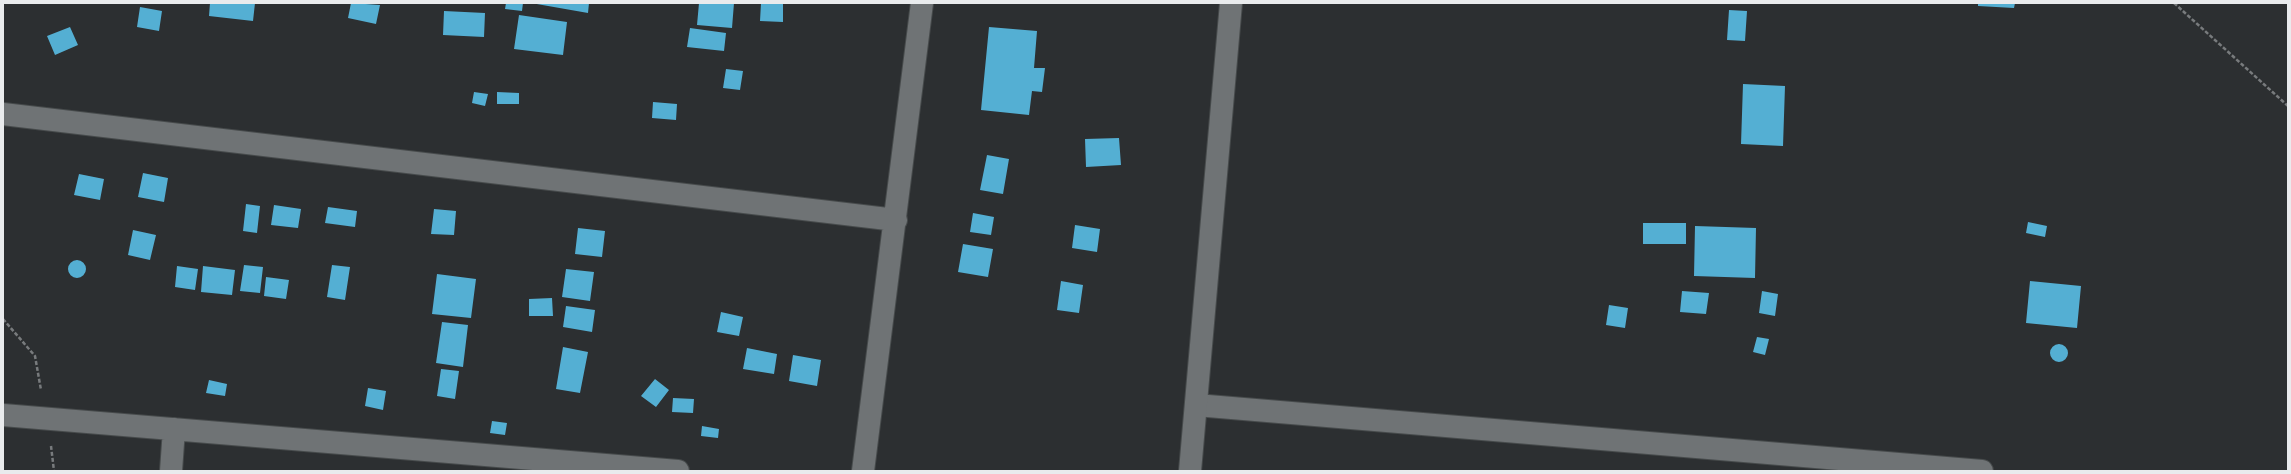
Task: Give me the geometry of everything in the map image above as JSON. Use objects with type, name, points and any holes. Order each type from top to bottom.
[{"type":"street","points":[[863,471],[896,220],[922,3]]},
{"type":"street","points":[[1190,471],[1232,3]]},
{"type":"street","points":[[3,114],[896,220]]},
{"type":"street","points":[[1196,405],[1982,471]]},
{"type":"street","points":[[3,415],[678,471]]},
{"type":"street","points":[[171,471],[174,429]]},
{"type":"path","points":[[2174,3],[2288,106]]},
{"type":"building","points":[[210,3],[255,3],[253,21],[209,16]]},
{"type":"building","points":[[351,3],[380,5],[376,24],[348,18]]},
{"type":"building","points":[[506,3],[523,3],[522,11],[505,9]]},
{"type":"building","points":[[531,3],[589,3],[588,13]]},
{"type":"building","points":[[699,3],[734,3],[732,28],[697,25]]},
{"type":"building","points":[[761,3],[783,3],[783,22],[760,21]]},
{"type":"building","points":[[1978,3],[2015,3],[2014,8],[1978,6]]},
{"type":"building","points":[[140,7],[162,11],[159,31],[137,27]]},
{"type":"building","points":[[1729,10],[1747,11],[1745,41],[1727,40]]},
{"type":"building","points":[[444,11],[485,13],[484,37],[443,35]]},
{"type":"building","points":[[519,15],[567,22],[563,55],[514,49]]},
{"type":"building","points":[[70,27],[78,45],[55,55],[47,36]]},
{"type":"building","points":[[989,27],[1037,31],[1034,68],[1045,68],[1042,92],[1032,91],[1029,115],[981,110]]},
{"type":"building","points":[[690,28],[726,33],[724,51],[687,47]]},
{"type":"building","points":[[726,69],[743,71],[740,90],[723,88]]},
{"type":"building","points":[[1743,84],[1785,86],[1783,146],[1741,144]]},
{"type":"building","points":[[474,92],[488,94],[485,106],[472,103]]},
{"type":"building","points":[[497,92],[519,93],[519,104],[497,104]]},
{"type":"building","points":[[653,102],[677,104],[676,120],[652,118]]},
{"type":"building","points":[[1119,138],[1121,165],[1086,167],[1085,139]]},
{"type":"building","points":[[987,155],[1009,159],[1003,194],[980,190]]},
{"type":"building","points":[[143,173],[168,178],[164,202],[138,197]]},
{"type":"building","points":[[79,174],[104,179],[100,200],[74,195]]},
{"type":"building","points":[[246,204],[260,206],[257,233],[243,231]]},
{"type":"building","points":[[274,205],[301,209],[298,228],[271,225]]},
{"type":"building","points":[[328,207],[357,211],[355,227],[325,223]]},
{"type":"building","points":[[434,209],[456,211],[454,235],[431,234]]},
{"type":"building","points":[[973,213],[994,217],[991,235],[970,232]]},
{"type":"building","points":[[2028,222],[2047,226],[2045,237],[2026,233]]},
{"type":"building","points":[[1643,223],[1686,223],[1686,244],[1643,244]]},
{"type":"building","points":[[1075,225],[1100,229],[1097,252],[1072,248]]},
{"type":"building","points":[[1695,226],[1756,228],[1755,278],[1694,276]]},
{"type":"building","points":[[578,228],[605,231],[602,257],[575,254]]},
{"type":"building","points":[[133,230],[156,235],[150,260],[128,255]]},
{"type":"building","points":[[963,244],[993,249],[988,277],[958,272]]},
{"type":"building","points":[[77,260],[83,263],[86,269],[83,275],[77,278],[71,275],[68,269],[71,263]]},
{"type":"building","points":[[244,265],[263,267],[260,293],[240,291]]},
{"type":"building","points":[[332,265],[350,267],[345,300],[327,297]]},
{"type":"building","points":[[177,266],[198,269],[195,290],[175,287]]},
{"type":"building","points":[[203,266],[235,270],[232,295],[201,292]]},
{"type":"building","points":[[566,269],[594,272],[590,301],[562,297]]},
{"type":"building","points":[[437,274],[476,279],[471,318],[432,314]]},
{"type":"building","points":[[266,277],[289,280],[286,299],[264,296]]},
{"type":"building","points":[[1061,281],[1083,285],[1079,313],[1057,310]]},
{"type":"building","points":[[2030,281],[2081,286],[2077,328],[2026,323]]},
{"type":"building","points":[[1682,291],[1709,293],[1706,314],[1680,312]]},
{"type":"building","points":[[1762,291],[1778,294],[1775,316],[1759,313]]},
{"type":"building","points":[[552,298],[553,316],[529,316],[529,299]]},
{"type":"building","points":[[1609,305],[1628,308],[1625,328],[1606,325]]},
{"type":"building","points":[[566,306],[595,310],[592,332],[563,327]]},
{"type":"building","points":[[721,312],[743,317],[739,336],[717,332]]},
{"type":"building","points":[[442,322],[468,325],[463,367],[436,363]]},
{"type":"building","points":[[1757,337],[1769,339],[1765,355],[1753,352]]},
{"type":"building","points":[[2059,344],[2065,347],[2068,353],[2065,359],[2059,362],[2053,359],[2050,353],[2053,347]]},
{"type":"building","points":[[563,347],[588,352],[580,393],[556,389]]},
{"type":"building","points":[[747,348],[777,354],[774,374],[743,369]]},
{"type":"building","points":[[793,355],[821,360],[817,386],[789,381]]},
{"type":"building","points":[[441,369],[459,371],[455,399],[437,396]]},
{"type":"building","points":[[655,379],[669,390],[656,407],[641,396]]},
{"type":"building","points":[[209,380],[227,384],[225,396],[206,393]]},
{"type":"building","points":[[368,388],[386,391],[383,410],[365,406]]},
{"type":"building","points":[[673,398],[694,399],[693,413],[672,412]]},
{"type":"building","points":[[492,421],[507,423],[505,435],[490,433]]},
{"type":"building","points":[[702,426],[719,429],[718,438],[701,436]]}]
